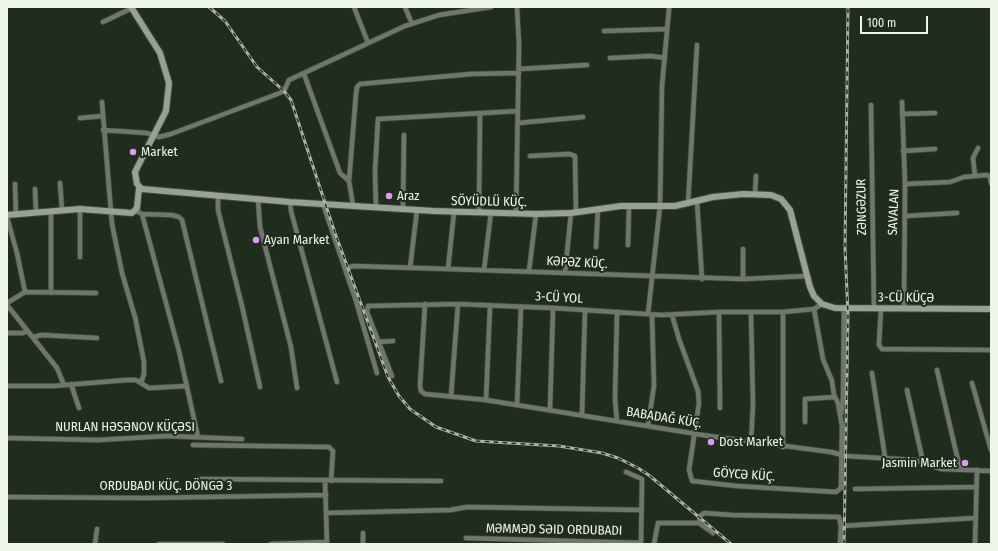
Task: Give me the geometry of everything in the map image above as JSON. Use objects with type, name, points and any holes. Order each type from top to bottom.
[{"type":"street","points":[[354,7],[368,43]]},
{"type":"street","points":[[405,7],[412,24]]},
{"type":"street","points":[[104,130],[155,135],[160,137],[171,134],[280,93],[284,91],[287,82],[368,43],[412,24],[439,15],[492,7]]},
{"type":"street","points":[[516,213],[519,71],[517,7]]},
{"type":"street","points":[[103,22],[132,8],[160,53],[169,82],[167,105],[155,135],[135,172],[135,180],[139,188],[136,211]]},
{"type":"street","points":[[648,426],[654,386],[650,315],[652,277],[660,206],[662,86],[669,9]]},
{"type":"street","points":[[604,31],[667,29]]},
{"type":"street","points":[[688,204],[697,45]]},
{"type":"street","points":[[610,58],[651,56],[665,58]]},
{"type":"street","points":[[353,205],[348,181],[356,94],[357,87],[360,84],[587,65]]},
{"type":"street","points":[[304,74],[340,173],[348,181]]},
{"type":"street","points":[[102,102],[114,235],[135,317],[144,362],[144,374],[141,383]]},
{"type":"street","points":[[902,102],[905,184]]},
{"type":"street","name":"ZƏNGƏZUR","points":[[871,105],[877,308],[880,345],[882,349],[991,350]]},
{"type":"street","points":[[376,206],[375,171],[378,119],[518,111]]},
{"type":"street","points":[[902,114],[935,113]]},
{"type":"street","points":[[479,212],[480,114]]},
{"type":"street","points":[[80,118],[103,116]]},
{"type":"street","points":[[518,123],[583,117]]},
{"type":"street","points":[[403,209],[404,135]]},
{"type":"street","points":[[978,148],[973,158],[975,176],[989,176],[991,183]]},
{"type":"street","points":[[903,151],[935,149]]},
{"type":"street","points":[[530,156],[569,154],[575,156],[574,213],[565,273]]},
{"type":"street","points":[[756,176],[756,194]]},
{"type":"street","name":"SAVALAN","points":[[904,308],[905,184],[950,182],[975,176]]},
{"type":"street","points":[[60,183],[62,210]]},
{"type":"street","points":[[15,184],[16,214]]},
{"type":"street","name":"SÖYÜDLÜ KÜÇ.","points":[[139,188],[258,200],[376,206],[454,212],[536,214],[574,213],[629,206],[688,204],[728,195],[756,194],[776,196],[787,206],[792,216],[812,293],[822,304]]},
{"type":"street","points":[[35,189],[36,213]]},
{"type":"street","points":[[218,196],[218,210],[260,387]]},
{"type":"street","points":[[258,200],[260,227],[291,347],[297,388]]},
{"type":"street","points":[[697,201],[702,279]]},
{"type":"street","points":[[290,202],[291,211],[337,382]]},
{"type":"street","points":[[323,204],[346,268],[378,373]]},
{"type":"street","points":[[628,245],[629,206]]},
{"type":"street","points":[[80,209],[80,257]]},
{"type":"street","points":[[25,292],[17,253],[7,216],[80,209],[111,213],[127,213],[136,211],[142,214],[172,215],[179,217],[182,220],[221,381]]},
{"type":"street","points":[[596,247],[598,209]]},
{"type":"street","points":[[410,268],[417,210]]},
{"type":"street","points":[[51,211],[51,292]]},
{"type":"street","points":[[448,269],[454,212]]},
{"type":"street","points":[[484,270],[491,212]]},
{"type":"street","points":[[905,216],[957,213]]},
{"type":"street","points":[[142,214],[187,386],[198,437]]},
{"type":"street","points":[[529,271],[536,214]]},
{"type":"street","points":[[743,249],[743,280]]},
{"type":"street","name":"KƏPƏZ KÜÇ.","points":[[346,268],[354,266],[529,271],[743,280],[807,276]]},
{"type":"street","points":[[64,384],[57,368],[7,304],[25,292],[96,294]]},
{"type":"street","name":"BABADAĞ KÜÇ.","points":[[425,304],[421,391],[425,394],[517,404],[617,422],[783,447],[842,455],[885,457],[923,462],[941,469],[991,472]]},
{"type":"street","points":[[452,396],[458,304]]},
{"type":"street","name":"3-CÜ YOL","points":[[392,376],[367,312],[367,307],[458,304],[672,315],[719,312],[783,312],[814,309],[822,304]]},
{"type":"street","name":"3-CÜ KÜÇƏ","points":[[822,304],[830,307],[844,308],[991,309]]},
{"type":"street","points":[[486,400],[490,306]]},
{"type":"street","points":[[517,404],[521,307]]},
{"type":"street","points":[[550,409],[554,308]]},
{"type":"street","points":[[842,455],[841,418],[843,399],[844,308]]},
{"type":"street","points":[[814,309],[823,359],[832,381],[841,418]]},
{"type":"street","points":[[582,415],[585,310]]},
{"type":"street","points":[[617,312],[615,399],[617,422]]},
{"type":"street","points":[[719,312],[720,408]]},
{"type":"street","points":[[783,312],[783,447]]},
{"type":"street","points":[[751,313],[753,405],[751,442]]},
{"type":"street","name":"GÖYCƏ KÜÇ.","points":[[672,315],[698,391],[699,403],[689,474],[692,481],[696,483],[832,492],[839,491],[841,488],[842,455]]},
{"type":"street","points":[[7,333],[23,333],[27,331]]},
{"type":"street","points":[[33,337],[97,338]]},
{"type":"street","points":[[378,342],[393,341]]},
{"type":"street","points":[[937,370],[960,469]]},
{"type":"street","points":[[872,373],[885,457]]},
{"type":"street","points":[[7,386],[136,380],[149,388],[187,386]]},
{"type":"street","points":[[972,383],[991,450]]},
{"type":"street","points":[[71,384],[79,408]]},
{"type":"street","points":[[907,390],[923,462]]},
{"type":"street","points":[[805,422],[805,399],[835,397]]},
{"type":"street","name":"NURLAN HƏSƏNOV KÜÇƏSI","points":[[7,438],[98,440],[167,436],[242,439]]},
{"type":"street","points":[[193,445],[329,447],[333,451],[331,481]]},
{"type":"street","points":[[975,544],[977,470]]},
{"type":"street","points":[[626,472],[642,479],[641,543]]},
{"type":"street","points":[[200,480],[441,481]]},
{"type":"street","points":[[271,544],[327,543],[325,480]]},
{"type":"street","points":[[855,489],[976,487]]},
{"type":"street","name":"ORDUBADI KÜÇ. DÖNGƏ 3","points":[[7,497],[146,498],[326,495]]},
{"type":"street","points":[[326,513],[450,510],[467,507],[641,510]]},
{"type":"street","points":[[699,523],[700,516],[704,513],[840,517],[840,544]]},
{"type":"street","points":[[841,526],[975,518]]},
{"type":"street","points":[[654,544],[658,523],[694,525],[699,523]]},
{"type":"street","points":[[699,523],[713,533]]},
{"type":"street","points":[[95,544],[97,529]]},
{"type":"street","points":[[363,533],[364,544]]},
{"type":"street","name":"MƏMMƏD SƏID ORDUBADI","points":[[466,538],[641,543]]},
{"type":"street","points":[[159,544],[223,544]]},
{"type":"railway","points":[[209,7],[225,21],[257,67],[284,91],[291,100],[335,233],[388,377],[399,396],[410,409],[436,427],[476,441],[559,446],[602,453],[618,458],[650,476],[731,544]]},
{"type":"railway","points":[[844,544],[848,315],[845,247],[848,7]]},
{"type":"place","name":"Market","points":[[133,152]]},
{"type":"place","name":"Araz","points":[[389,196]]},
{"type":"place","name":"Ayan Market","points":[[256,240]]},
{"type":"place","name":"Dost Market","points":[[711,442]]},
{"type":"place","name":"Jasmin Market","points":[[965,463]]}]
